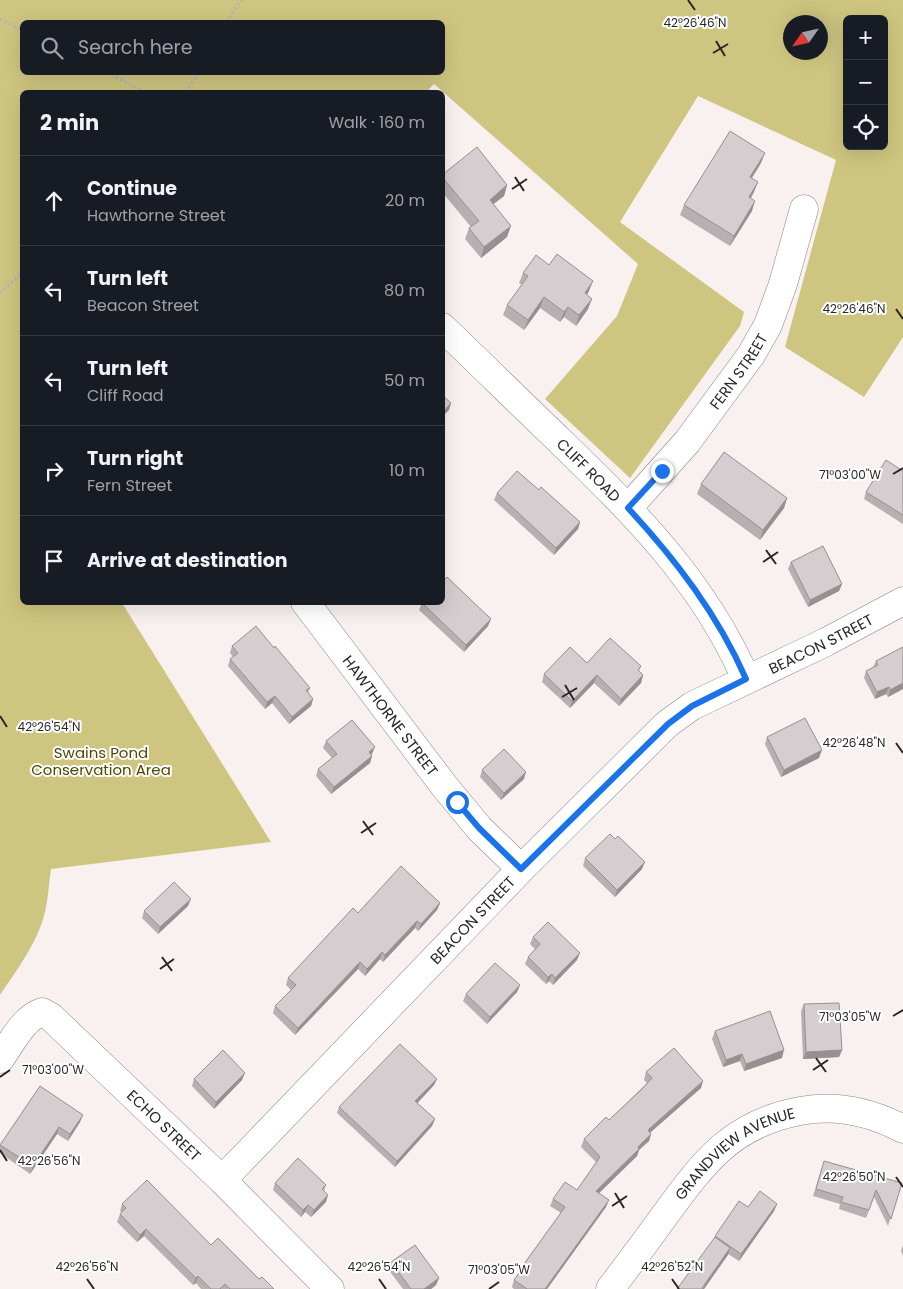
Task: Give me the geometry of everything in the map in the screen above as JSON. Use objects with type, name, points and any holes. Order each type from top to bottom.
[{"type":"street","name":"FERN STREET","points":[[628,508],[687,442],[751,355],[768,325],[783,284],[804,209]]},
{"type":"street","name":"CLIFF ROAD","points":[[445,330],[628,508],[665,549],[699,595],[727,638],[746,679]]},
{"type":"street","name":"BEACON STREET","points":[[222,1180],[521,869],[668,724],[692,706],[826,642],[903,601]]},
{"type":"street","name":"HAWTHORNE STREET","points":[[307,605],[445,787],[479,828],[521,869]]},
{"type":"street","name":"ECHO STREET","points":[[0,1059],[28,1020],[35,1014],[42,1012],[51,1017],[222,1180],[330,1289]]},
{"type":"street","name":"GRANDVIEW AVENUE","points":[[610,1289],[693,1176],[726,1143],[748,1129],[784,1114],[810,1109],[832,1109],[854,1110],[903,1129]]},
{"type":"path","points":[[228,20],[242,0]]},
{"type":"path","points":[[0,19],[20,29]]},
{"type":"path","points":[[113,75],[140,90]]},
{"type":"path","points":[[189,90],[197,75]]},
{"type":"path","points":[[0,293],[20,274]]},
{"type":"green space","name":"Swains Pond Conservation Area","points":[[0,0],[903,0],[903,337],[864,397],[785,347],[836,160],[698,96],[620,222],[744,312],[740,326],[630,478],[545,399],[617,316],[638,264],[445,94],[445,90],[441,90],[434,84],[428,90],[20,90],[20,605],[123,605],[271,842],[51,869],[43,921],[36,937],[0,995]]},
{"type":"building","points":[[730,131],[765,153],[750,177],[758,182],[749,197],[755,201],[734,236],[684,205]]},
{"type":"building","points":[[477,147],[507,185],[490,200],[511,226],[484,247],[469,228],[479,221],[445,181],[445,173]]},
{"type":"building","points":[[557,254],[593,281],[585,293],[592,299],[579,315],[568,307],[564,312],[544,297],[528,320],[507,305],[528,276],[523,273],[536,255],[549,265]]},
{"type":"building","points":[[445,398],[451,403],[445,410]]},
{"type":"building","points":[[724,452],[787,498],[763,530],[701,484]]},
{"type":"building","points":[[886,460],[903,471],[903,515],[866,492]]},
{"type":"building","points":[[517,471],[539,490],[541,487],[580,522],[556,548],[497,493]]},
{"type":"building","points":[[823,546],[842,584],[810,600],[791,562]]},
{"type":"building","points":[[447,577],[491,619],[466,645],[424,605],[445,605],[445,579]]},
{"type":"building","points":[[256,626],[310,688],[306,690],[313,699],[292,717],[275,696],[267,702],[230,659],[238,653],[232,646]]},
{"type":"building","points":[[610,638],[641,666],[638,670],[643,675],[621,699],[597,675],[572,701],[544,674],[570,647],[587,663]]},
{"type":"building","points":[[903,647],[903,683],[890,690],[889,687],[877,692],[866,671],[878,665],[876,661]]},
{"type":"building","points":[[805,718],[822,750],[784,770],[767,737]]},
{"type":"building","points":[[352,720],[375,747],[369,752],[372,756],[334,787],[318,769],[337,754],[326,741]]},
{"type":"building","points":[[504,749],[526,772],[504,793],[482,770]]},
{"type":"building","points":[[610,834],[615,839],[618,836],[645,862],[617,890],[585,858]]},
{"type":"building","points":[[401,866],[440,903],[421,924],[417,921],[385,955],[382,952],[367,969],[360,962],[298,1028],[275,1006],[296,985],[288,978],[353,908],[358,913]]},
{"type":"building","points":[[174,882],[191,899],[160,927],[144,911]]},
{"type":"building","points":[[548,922],[580,953],[555,978],[552,974],[548,977],[528,957],[540,944],[533,937]]},
{"type":"building","points":[[495,963],[520,985],[490,1017],[466,994]]},
{"type":"building","points":[[839,1003],[842,1050],[806,1052],[804,1004]]},
{"type":"building","points":[[770,1011],[784,1050],[746,1064],[742,1054],[726,1060],[715,1031]]},
{"type":"building","points":[[400,1044],[437,1079],[415,1101],[435,1119],[397,1161],[339,1107]]},
{"type":"building","points":[[674,1048],[703,1081],[648,1130],[651,1134],[638,1147],[639,1149],[596,1191],[609,1200],[545,1289],[527,1289],[514,1280],[565,1207],[553,1199],[565,1182],[577,1190],[600,1157],[584,1139],[606,1117],[609,1120],[642,1089],[652,1078],[646,1072]]},
{"type":"building","points":[[223,1050],[245,1073],[216,1102],[194,1079]]},
{"type":"building","points":[[40,1086],[83,1115],[70,1134],[59,1127],[33,1166],[0,1145]]},
{"type":"building","points":[[298,1158],[326,1185],[322,1189],[328,1195],[314,1210],[308,1205],[303,1210],[275,1183]]},
{"type":"building","points":[[824,1161],[902,1183],[891,1219],[876,1190],[869,1210],[841,1202],[843,1197],[816,1189]]},
{"type":"building","points":[[147,1180],[211,1245],[218,1238],[259,1279],[262,1277],[274,1289],[230,1289],[225,1284],[220,1289],[211,1289],[198,1276],[196,1278],[146,1229],[140,1235],[120,1214],[126,1208],[122,1204]]},
{"type":"building","points":[[760,1191],[777,1204],[741,1254],[715,1236],[739,1201],[748,1207]]},
{"type":"building","points":[[715,1237],[730,1248],[702,1288],[704,1289],[677,1289]]},
{"type":"building","points":[[415,1245],[439,1278],[424,1289],[411,1289],[391,1262]]},
{"type":"route","points":[[457,802],[479,828],[521,869],[668,724],[692,706],[746,679],[727,638],[699,595],[665,549],[628,508],[662,471]]}]
